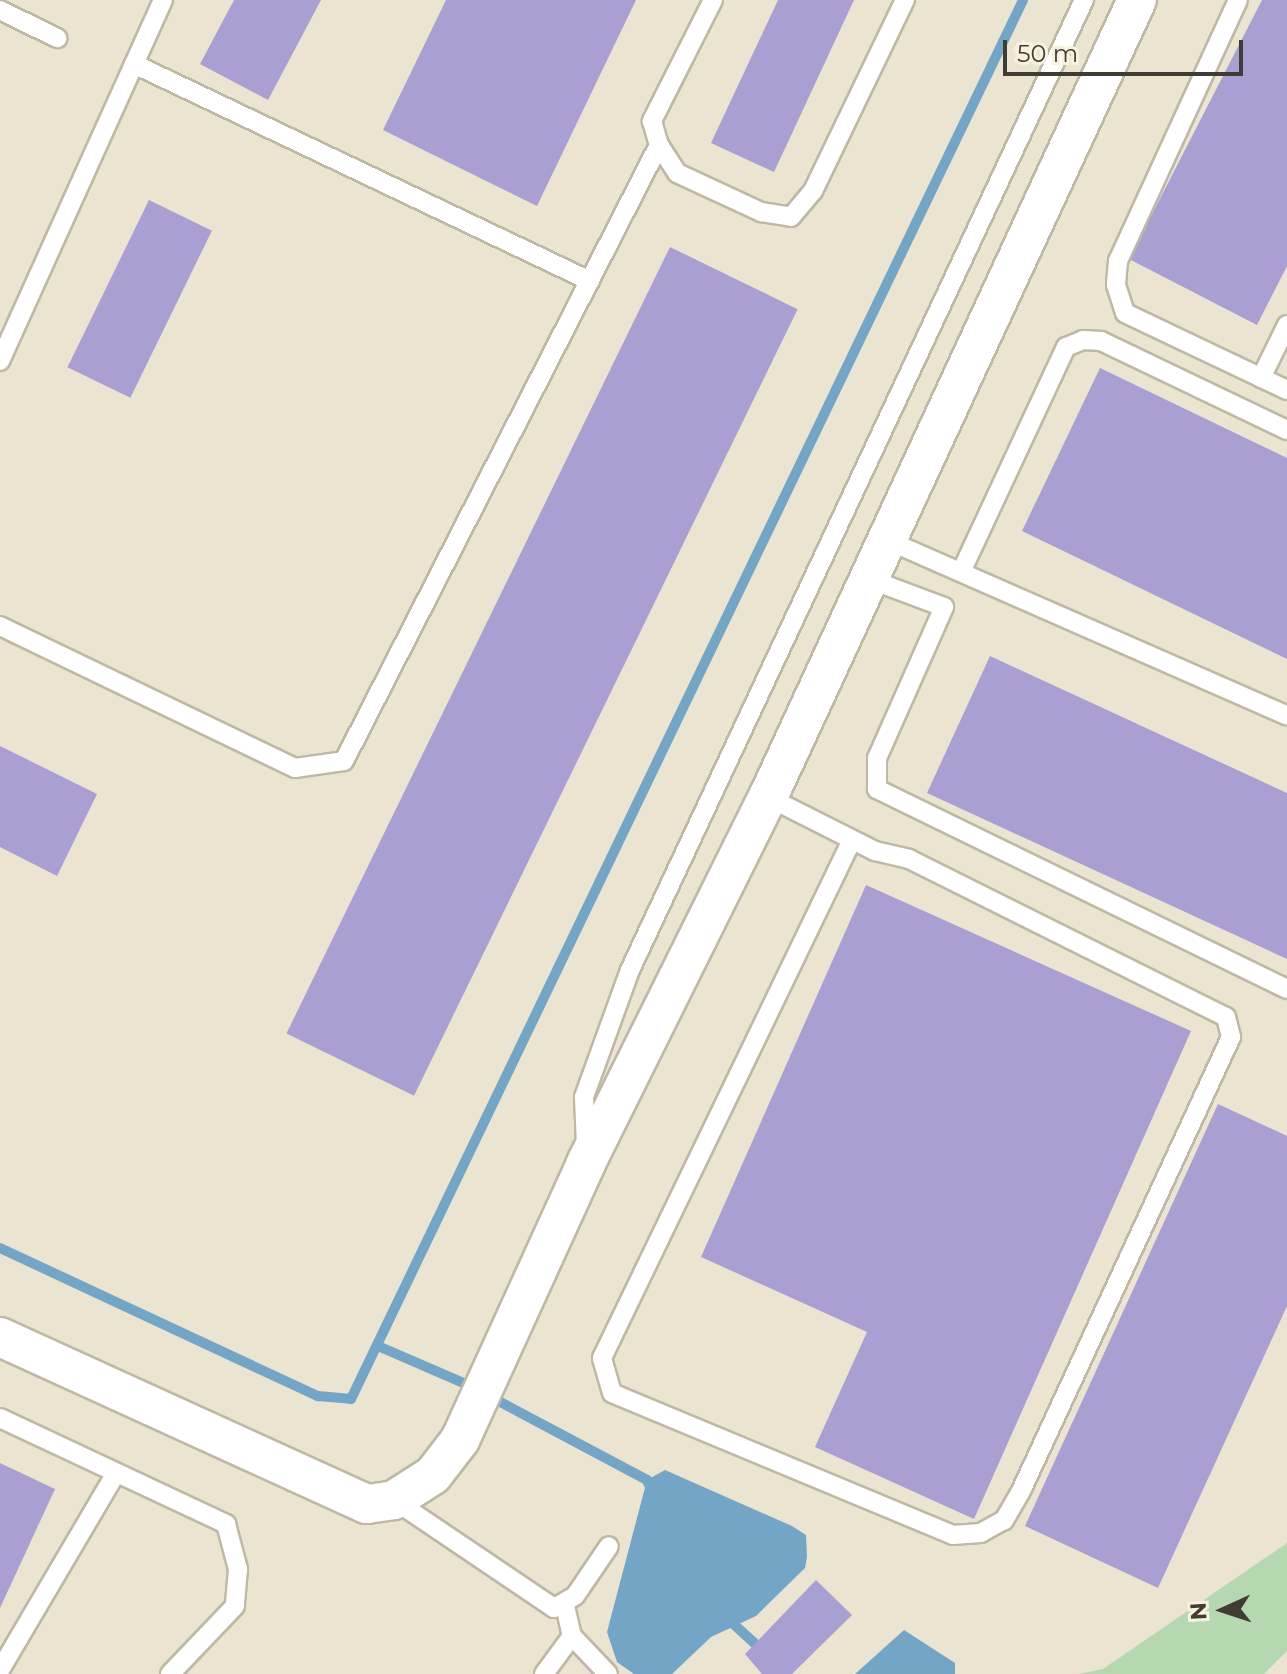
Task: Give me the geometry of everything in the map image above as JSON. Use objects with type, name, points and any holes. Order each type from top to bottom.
[{"type":"street","points":[[0,1337],[367,1504],[394,1500],[433,1475],[460,1440],[586,1163],[768,797],[1137,0]]},
{"type":"lane","points":[[0,361],[163,0]]},
{"type":"lane","points":[[713,0],[652,121],[659,145],[677,173],[761,212],[791,217],[813,191],[905,0]]},
{"type":"lane","points":[[586,1163],[584,1097],[630,970],[1084,0]]},
{"type":"lane","points":[[1238,0],[1118,261],[1116,285],[1125,313],[1287,390]]},
{"type":"lane","points":[[0,10],[57,38]]},
{"type":"lane","points":[[134,64],[590,281]]},
{"type":"lane","points":[[0,626],[295,768],[344,761],[659,145]]},
{"type":"lane","points":[[1261,378],[1287,325]]},
{"type":"lane","points":[[962,570],[1066,347],[1101,341],[1287,430]]},
{"type":"lane","points":[[887,540],[962,570],[1287,716]]},
{"type":"lane","points":[[869,579],[944,607],[877,758],[877,789],[1287,989]]},
{"type":"lane","points":[[768,797],[852,840],[909,859],[1226,1017],[1231,1037],[1021,1491],[1004,1520],[981,1533],[953,1535],[612,1393],[602,1358],[852,840]]},
{"type":"lane","points":[[0,1418],[226,1524],[238,1569],[235,1606],[170,1674]]},
{"type":"lane","points":[[7,1674],[0,1670],[116,1473]]},
{"type":"lane","points":[[394,1500],[528,1595],[554,1608],[565,1606],[609,1546]]},
{"type":"lane","points":[[565,1606],[576,1641],[608,1674]]},
{"type":"lane","points":[[544,1674],[576,1641]]},
{"type":"green space","points":[[1287,1543],[1287,1651],[1264,1674],[1079,1674],[1103,1669]]},
{"type":"water","points":[[665,1470],[792,1526],[806,1535],[807,1557],[805,1568],[756,1616],[711,1637],[672,1674],[634,1674],[617,1662],[607,1632],[647,1480]]},
{"type":"water","points":[[904,1630],[955,1663],[955,1674],[855,1674]]},
{"type":"building","points":[[234,0],[321,0],[268,100],[200,64]]},
{"type":"building","points":[[446,0],[636,0],[537,206],[383,130]]},
{"type":"building","points":[[778,0],[854,0],[774,172],[711,143]]},
{"type":"building","points":[[1262,0],[1287,0],[1287,266],[1257,325],[1129,259]]},
{"type":"building","points":[[149,200],[212,231],[130,398],[67,367]]},
{"type":"building","points":[[670,247],[798,309],[414,1096],[286,1033]]},
{"type":"building","points":[[1100,368],[1287,458],[1287,659],[1022,531]]},
{"type":"building","points":[[990,656],[1287,793],[1287,959],[927,793]]},
{"type":"building","points":[[0,746],[97,794],[57,876],[0,847]]},
{"type":"building","points":[[866,885],[1191,1031],[974,1519],[815,1447],[867,1332],[701,1257]]},
{"type":"building","points":[[1218,1104],[1287,1136],[1287,1306],[1158,1588],[1025,1526]]},
{"type":"building","points":[[0,1463],[55,1489],[0,1608]]},
{"type":"building","points":[[816,1580],[852,1615],[792,1674],[762,1674],[745,1654]]},
{"type":"waterway","points":[[0,1248],[318,1396],[351,1399],[1023,0]]},
{"type":"waterway","points":[[378,1346],[475,1388]]},
{"type":"waterway","points":[[489,1396],[647,1480],[652,1492]]},
{"type":"waterway","points":[[728,1619],[763,1651]]}]
